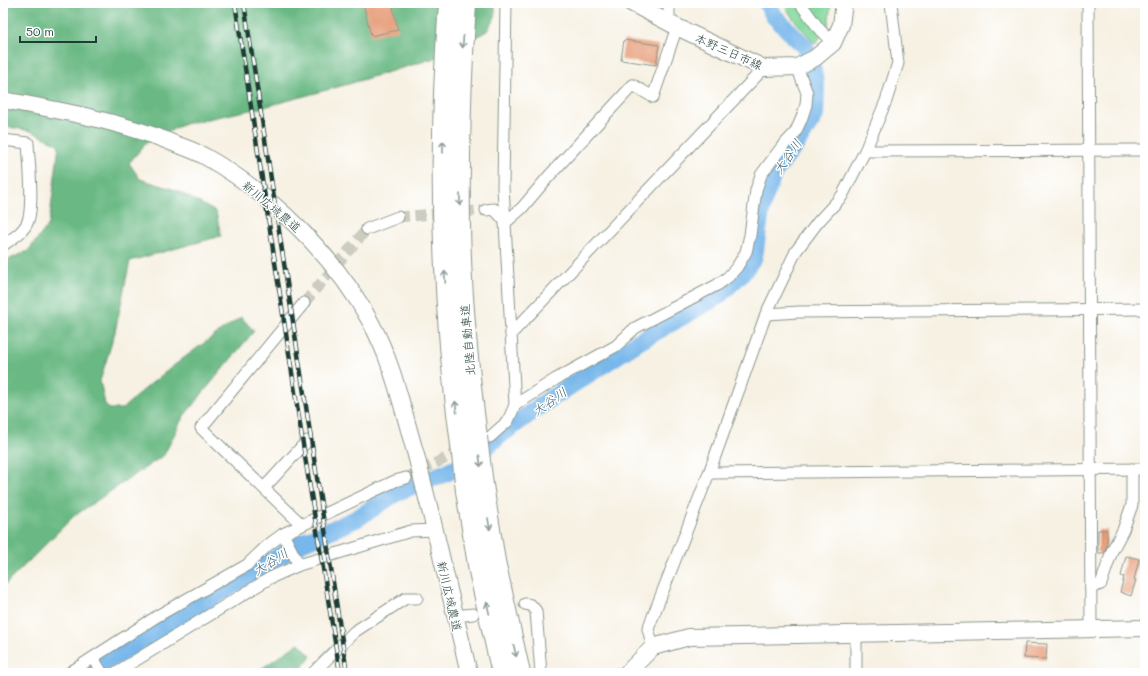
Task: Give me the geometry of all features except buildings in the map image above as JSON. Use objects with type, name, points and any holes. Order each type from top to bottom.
[{"type":"highway","name":"北陸自動車道","points":[[449,3],[445,48],[443,226],[449,329],[454,397],[476,440]]},
{"type":"highway","name":"北陸自動車道","points":[[466,3],[459,144],[460,225],[464,311],[476,440],[474,488],[479,571],[502,673]]},
{"type":"highway","name":"北陸自動車道","points":[[474,488],[495,561],[520,673]]},
{"type":"street","points":[[476,440],[508,421],[514,406],[506,222],[503,187],[506,3]]},
{"type":"street","name":"本野三日市線","points":[[632,3],[673,25],[764,68],[797,68],[815,58],[833,43],[841,25],[844,3]]},
{"type":"street","points":[[506,222],[522,208],[549,176],[633,85],[653,97],[673,25],[669,3]]},
{"type":"street","points":[[800,3],[820,30],[833,43]]},
{"type":"street","points":[[652,646],[648,629],[709,473],[766,314],[796,251],[818,222],[842,196],[865,151],[886,102],[898,63],[891,3]]},
{"type":"street","points":[[1088,3],[1091,630]]},
{"type":"street","points":[[511,334],[764,68]]},
{"type":"street","points":[[514,406],[556,379],[616,346],[636,328],[717,285],[728,277],[737,267],[746,252],[750,235],[756,190],[761,175],[773,158],[795,134],[806,105],[807,93],[797,68]]},
{"type":"street","name":"新川広域農道","points":[[3,100],[101,119],[161,137],[205,156],[255,189],[302,229],[344,280],[371,322],[390,367],[416,456],[469,673]]},
{"type":"street","points":[[3,140],[28,143],[30,200],[28,222],[16,237],[3,245]]},
{"type":"street","points":[[865,151],[1145,150]]},
{"type":"street","points":[[486,210],[494,209],[506,222]]},
{"type":"street","points":[[367,229],[398,217]]},
{"type":"street","points":[[302,525],[201,428],[304,303]]},
{"type":"street","points":[[766,314],[799,312],[1145,309]]},
{"type":"street","points":[[264,488],[307,441]]},
{"type":"street","points":[[1091,588],[1101,584],[1112,551],[1128,517],[1132,505],[1132,469]]},
{"type":"street","points":[[709,473],[1145,469]]},
{"type":"street","points":[[69,673],[159,615],[247,565],[268,545],[283,534],[395,481],[406,478]]},
{"type":"street","points":[[115,673],[270,578],[299,565],[433,524]]},
{"type":"street","points":[[283,534],[299,565]]},
{"type":"street","points":[[312,673],[354,632],[406,598],[417,598]]},
{"type":"street","points":[[525,604],[531,605],[536,611],[541,673]]},
{"type":"street","points":[[455,616],[472,614]]},
{"type":"street","points":[[627,673],[652,646],[689,637],[1145,628]]},
{"type":"street","points":[[856,633],[856,673]]},
{"type":"street","points":[[93,658],[102,673]]},
{"type":"green space","points":[[3,3],[495,3],[495,17],[487,31],[442,56],[264,107],[184,124],[146,143],[129,163],[140,179],[176,190],[216,212],[221,236],[130,261],[115,332],[100,381],[105,404],[109,409],[122,409],[150,384],[241,317],[254,331],[183,417],[164,455],[74,516],[3,587],[3,262],[28,251],[49,224],[59,145],[31,131],[3,126]]},
{"type":"green space","points":[[783,3],[831,3],[828,27],[815,44],[792,17]]},
{"type":"green space","points":[[299,643],[311,656],[298,673],[255,673]]},
{"type":"waterway","name":"大谷川","points":[[88,673],[301,543],[356,519],[399,491],[463,466],[499,436],[547,401],[638,342],[718,296],[744,271],[754,256],[762,204],[774,172],[794,147],[815,115],[816,88],[813,71],[805,47],[774,16],[767,3]]},
{"type":"tunnel","points":[[398,217],[486,210]]},
{"type":"tunnel","points":[[304,303],[367,229]]},
{"type":"tunnel","points":[[406,478],[464,449]]},
{"type":"railway","points":[[235,3],[340,673]]},
{"type":"railway","points":[[244,3],[347,673]]}]
